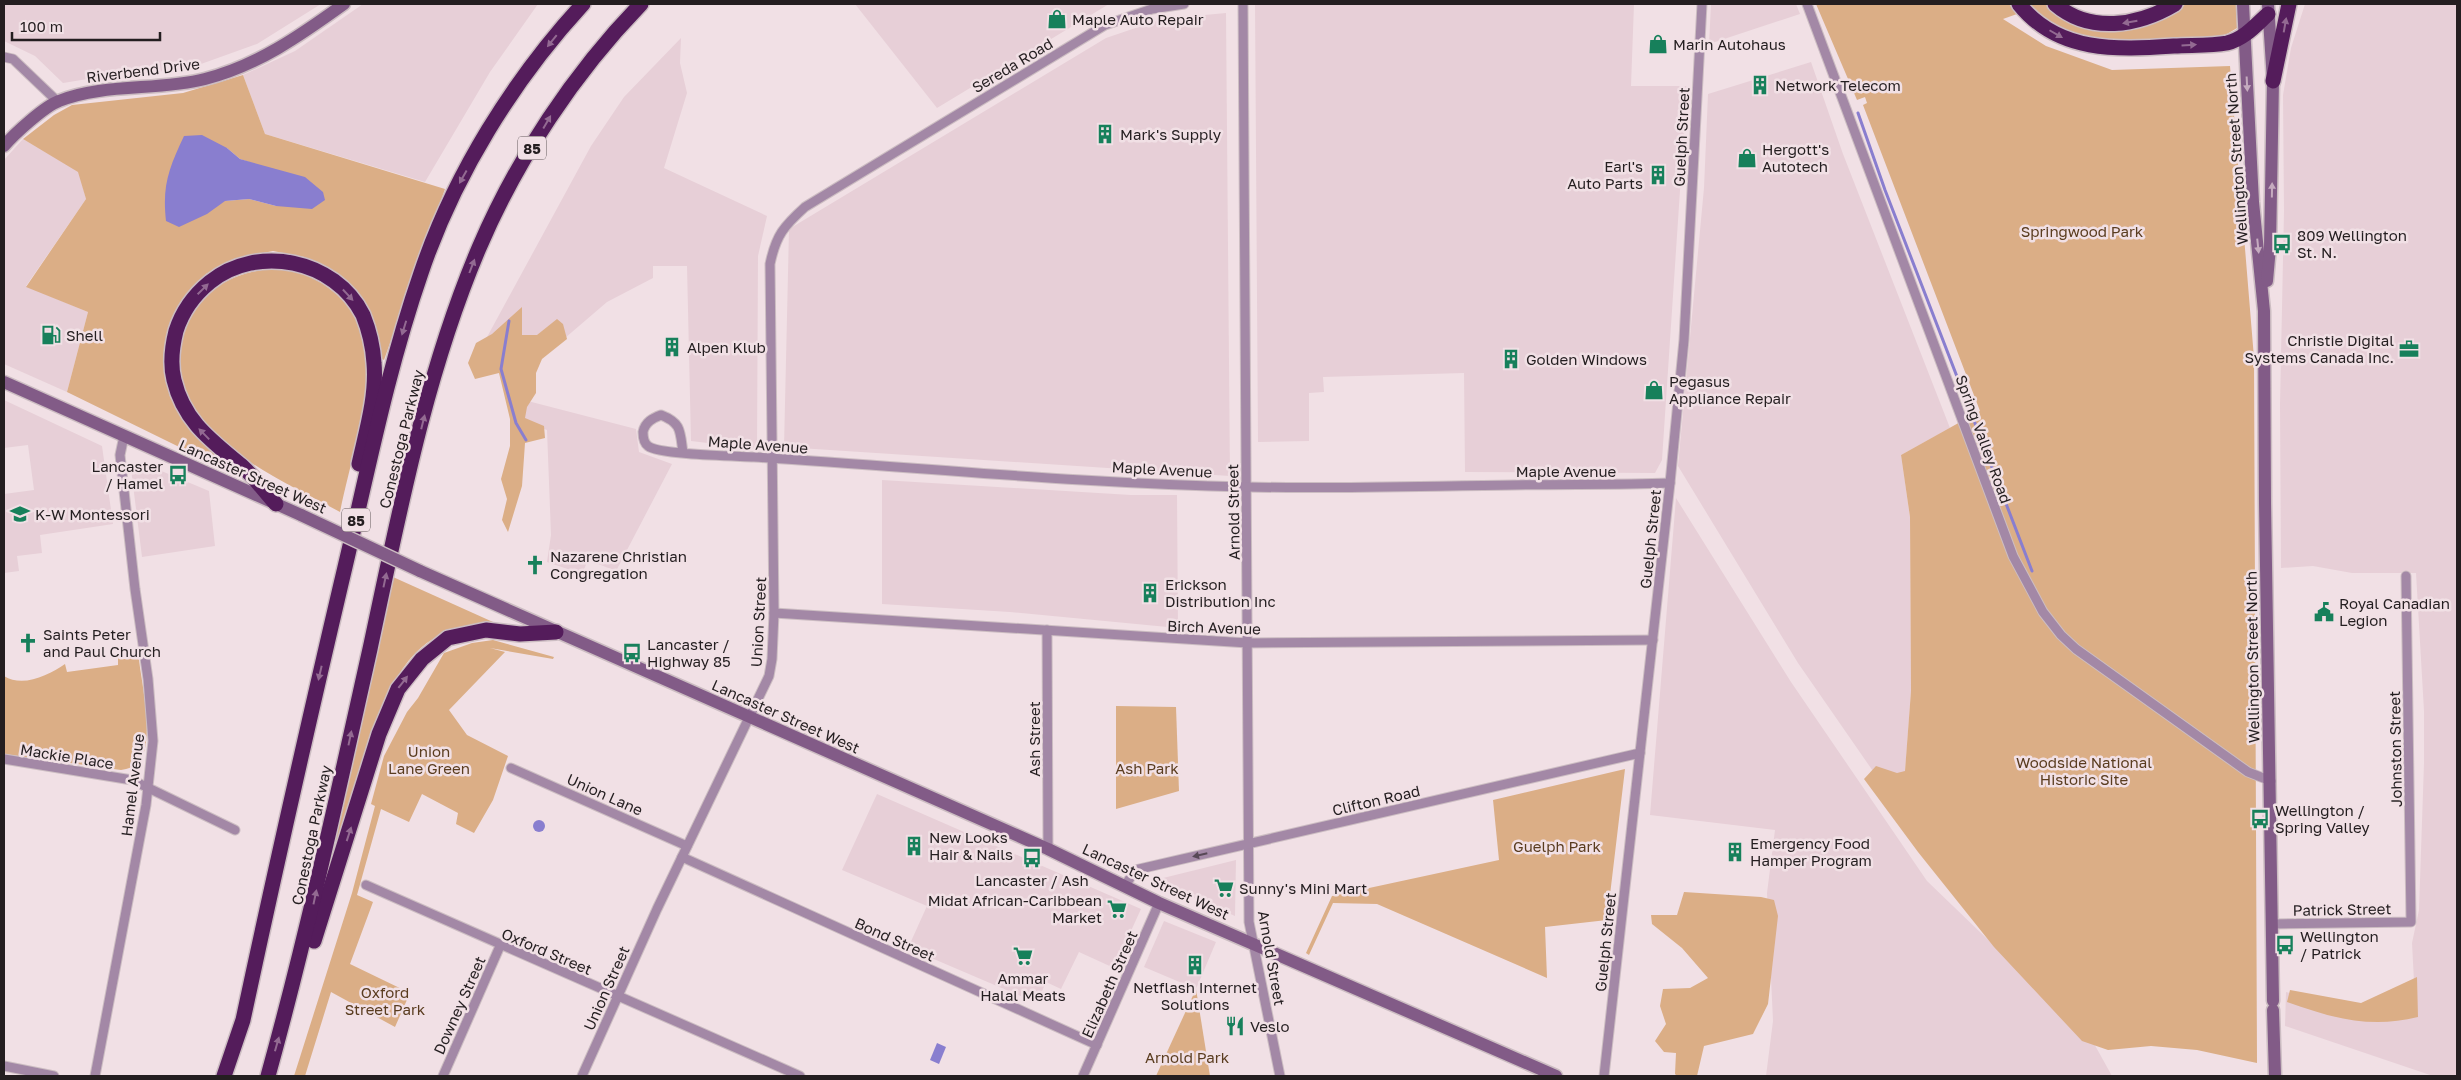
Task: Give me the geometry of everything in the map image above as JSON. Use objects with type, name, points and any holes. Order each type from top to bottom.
[{"type":"highway","name":"Conestoga Parkway","points":[[224,1076],[243,1020],[326,647],[393,362],[421,272],[449,203],[488,131],[528,71],[583,4]]},
{"type":"highway","name":"Conestoga Parkway","points":[[268,1076],[313,907],[392,547],[433,379],[455,311],[480,246],[516,174],[556,106],[609,37],[641,4]]},
{"type":"highway","points":[[2019,4],[2028,15],[2059,37],[2089,46],[2123,49],[2228,42],[2244,35],[2268,9]]},
{"type":"highway","points":[[2055,4],[2075,17],[2113,24],[2134,22],[2156,15],[2174,4]]},
{"type":"highway","points":[[2273,81],[2289,4]]},
{"type":"highway","points":[[276,504],[244,469],[217,447],[193,422],[174,380],[171,362],[173,343],[179,322],[189,304],[202,289],[217,276],[245,264],[279,260],[305,265],[330,279],[343,289],[362,315],[370,337],[374,364],[373,396],[334,590],[326,647]]},
{"type":"highway","points":[[286,1012],[304,971],[358,808],[379,734],[398,689],[422,659],[448,638],[486,630],[520,634],[556,632]]},
{"type":"main road","name":"Riverbend Drive","points":[[57,101],[84,94],[188,83],[238,68],[273,51],[344,4]]},
{"type":"main road","name":"Wellington Street North","points":[[2243,4],[2253,202],[2264,311],[2265,503],[2275,1076]]},
{"type":"main road","name":"Wellington Street North","points":[[2264,311],[2270,247],[2273,81],[2268,9]]},
{"type":"main road","points":[[4,146],[13,136],[57,101]]},
{"type":"main road","name":"Lancaster Street West","points":[[4,382],[556,632],[1048,849],[1159,902],[1556,1076]]},
{"type":"street","name":"Sereda Road","points":[[863,172],[1105,25],[1152,9],[1184,4]]},
{"type":"street","name":"Arnold Street","points":[[1243,4],[1249,922],[1280,1076]]},
{"type":"street","name":"Guelph Street","points":[[1604,1076],[1653,640],[1685,329],[1702,4]]},
{"type":"street","name":"Spring Valley Road","points":[[1807,4],[2013,556],[2043,612],[2061,635],[2097,664],[2248,772],[2271,781]]},
{"type":"street","points":[[4,56],[13,60],[57,101]]},
{"type":"street","name":"Union Street","points":[[582,1076],[687,846],[769,676],[772,659],[774,613],[770,264],[774,244],[784,226],[805,207],[863,172]]},
{"type":"street","name":"Maple Avenue","points":[[682,453],[680,429],[674,420],[661,415],[650,419],[643,428],[643,438],[648,446],[656,450],[682,453],[1004,474],[1246,487],[1598,486],[1670,483]]},
{"type":"street","name":"Hamel Avenue","points":[[96,1076],[148,787],[153,741],[148,679],[135,589],[120,454],[124,436]]},
{"type":"street","name":"Johnston Street","points":[[2406,576],[2411,922]]},
{"type":"street","name":"Birch Avenue","points":[[774,613],[933,625],[1047,630],[1168,640],[1248,643],[1653,640]]},
{"type":"street","name":"Ash Street","points":[[1047,630],[1048,849]]},
{"type":"street","name":"Clifton Road","points":[[1125,886],[1135,870],[1640,752]]},
{"type":"street","name":"Mackie Place","points":[[4,760],[132,780],[235,830]]},
{"type":"street","name":"Union Lane","points":[[511,768],[687,846]]},
{"type":"street","name":"Bond Street","points":[[682,857],[1097,1045]]},
{"type":"street","name":"Oxford Street","points":[[366,885],[500,946],[800,1076]]},
{"type":"street","name":"Elizabeth Street","points":[[1083,1076],[1159,902]]},
{"type":"street","name":"Patrick Street","points":[[2273,924],[2411,922]]},
{"type":"street","name":"Downey Street","points":[[443,1076],[500,946]]},
{"type":"street","points":[[4,1066],[54,1076]]},
{"type":"shaded area","points":[[4,4],[321,4],[257,44],[201,64],[165,71],[106,76],[63,83],[35,56],[4,41]]},
{"type":"shaded area","points":[[363,4],[538,4],[490,72],[425,182],[265,134],[243,75],[295,51]]},
{"type":"shaded area","points":[[855,4],[1109,4],[937,108]]},
{"type":"shaded area","points":[[1255,4],[1634,4],[1631,86],[1687,86],[1662,460],[1655,473],[1465,472],[1464,373],[1323,377],[1324,392],[1309,393],[1309,441],[1258,442]]},
{"type":"shaded area","points":[[1711,4],[1796,4],[1800,14],[1709,44]]},
{"type":"shaded area","points":[[2305,4],[2457,4],[2457,1076],[2433,1076],[2285,1026],[2286,992],[2341,1006],[2415,1000],[2412,943],[2419,910],[2424,763],[2424,711],[2416,573],[2352,573],[2313,566],[2281,568],[2280,405],[2284,211],[2283,95],[2291,48]]},
{"type":"shaded area","points":[[1226,13],[1230,476],[784,447],[789,229],[1106,38],[1162,19]]},
{"type":"shaded area","points":[[681,38],[680,63],[687,93],[664,168],[767,216],[758,256],[757,449],[691,441],[687,266],[653,266],[653,278],[607,302],[530,368],[480,350],[591,146],[624,97]]},
{"type":"shaded area","points":[[1811,62],[1843,154],[1950,428],[1901,455],[1910,517],[1911,691],[1902,813],[1798,663],[1678,466],[1704,188],[1708,94]]},
{"type":"shaded area","points":[[202,135],[227,148],[240,159],[305,177],[323,192],[325,200],[312,209],[276,206],[249,199],[225,201],[207,214],[179,227],[166,221],[166,187],[174,158],[184,136]]},
{"type":"shaded area","points":[[23,139],[79,172],[86,199],[26,286],[88,312],[67,392],[4,364],[4,160]]},
{"type":"shaded area","points":[[520,399],[636,429],[639,452],[672,464],[616,571],[588,560],[582,574],[547,562],[551,535],[547,430],[518,420]]},
{"type":"shaded area","points":[[4,400],[102,446],[113,524],[40,535],[42,553],[17,556],[19,571],[4,573],[4,494],[34,490],[28,445],[4,448]]},
{"type":"shaded area","points":[[140,462],[209,491],[215,546],[142,557],[131,469]]},
{"type":"shaded area","points":[[882,480],[1131,495],[1177,495],[1178,628],[1010,612],[882,604]]},
{"type":"shaded area","points":[[1676,498],[1791,682],[1927,881],[2092,1040],[2112,1076],[1766,1076],[1773,1021],[1767,893],[1775,830],[1650,815]]},
{"type":"shaded area","points":[[877,794],[1141,909],[1114,968],[1079,952],[1061,989],[1046,982],[1037,1003],[908,948],[927,906],[842,870]]},
{"type":"shaded area","points":[[539,820],[545,826],[539,832],[533,826]]},
{"type":"shaded area","points":[[1236,860],[1235,916],[1155,880]]},
{"type":"shaded area","points":[[1164,921],[1216,942],[1196,989],[1144,967]]},
{"type":"shaded area","points":[[937,1043],[946,1047],[939,1064],[930,1060]]},
{"type":"green space","points":[[1816,4],[2009,4],[2017,14],[2003,19],[2046,46],[2112,70],[2230,66],[2254,358],[2257,1063],[2197,1050],[2151,1046],[2108,1050],[2082,1041],[1994,947],[1918,852],[1864,779],[1876,766],[1897,773],[1905,771],[1911,691],[1910,517],[1901,455],[1980,411],[1863,105],[1867,103],[1865,97],[1857,100]]},
{"type":"green space","points":[[2025,4],[2045,4],[2055,11],[2095,29],[2122,31],[2146,26],[2169,16],[2186,4],[2236,4],[2237,28],[2227,34],[2215,37],[2126,45],[2061,31]]},
{"type":"green space","points":[[243,75],[265,134],[445,189],[384,360],[379,357],[339,277],[304,257],[273,251],[238,258],[206,274],[175,312],[163,357],[170,397],[190,430],[219,456],[216,465],[67,392],[88,312],[26,287],[86,199],[78,172],[23,139],[54,115],[72,105],[183,93]],"holes":[[[227,148],[240,159],[266,168],[276,206],[249,199],[225,201]]]},
{"type":"green space","points":[[270,269],[287,270],[302,274],[323,284],[347,305],[356,318],[362,332],[367,358],[364,402],[340,512],[280,480],[249,461],[220,439],[197,415],[182,386],[179,354],[190,318],[196,307],[223,283],[246,274]]},
{"type":"green space","points":[[522,307],[522,335],[537,335],[557,319],[563,324],[567,339],[542,359],[536,373],[536,393],[527,407],[525,418],[544,426],[545,438],[525,443],[522,486],[508,532],[502,520],[507,499],[501,479],[510,446],[510,419],[499,373],[475,379],[468,363],[476,343],[492,334]]},
{"type":"green space","points":[[393,577],[493,622],[493,626],[455,630],[435,638],[419,649],[406,665],[385,701],[340,840],[334,840]]},
{"type":"green space","points":[[493,640],[554,657],[553,659],[490,648],[505,652],[449,710],[467,735],[508,756],[493,800],[474,833],[456,824],[458,813],[422,794],[409,822],[381,809],[357,895],[373,902],[350,964],[410,993],[395,1027],[331,992],[305,1076],[294,1076],[352,893],[375,806],[371,804],[384,756],[407,712],[418,698],[444,653],[472,643]]},
{"type":"green space","points":[[118,656],[136,656],[139,660],[145,698],[146,741],[144,753],[137,764],[131,768],[121,770],[4,754],[4,676],[19,681],[36,679],[65,664],[67,672],[118,665]]},
{"type":"green space","name":"Ash Park","points":[[1116,706],[1176,707],[1179,791],[1116,809]]},
{"type":"green space","name":"Guelph Park","points":[[1625,769],[1607,920],[1545,927],[1547,978],[1377,904],[1333,903],[1309,955],[1306,953],[1332,896],[1499,860],[1493,800]]},
{"type":"green space","points":[[1684,892],[1761,897],[1774,900],[1778,916],[1768,1004],[1753,1034],[1704,1046],[1697,1076],[1677,1076],[1675,1074],[1676,1053],[1664,1052],[1655,1041],[1666,1024],[1660,1006],[1663,989],[1690,988],[1708,978],[1682,948],[1652,924],[1651,915],[1677,915]]},
{"type":"green space","points":[[2417,977],[2418,1017],[2384,1022],[2367,1022],[2320,1013],[2287,1002],[2290,990],[2361,1003]]},
{"type":"green space","name":"Arnold Park","points":[[1196,989],[1210,1076],[1156,1076]]},
{"type":"waterway","points":[[1858,113],[1885,190],[2032,571]]},
{"type":"waterway","points":[[509,321],[501,369],[516,423],[526,440]]},
{"type":"place","name":"Maple Auto Repair","points":[[1057,19]]},
{"type":"place","name":"Marin Autohaus","points":[[1658,44]]},
{"type":"place","name":"Network Telecom","points":[[1760,85]]},
{"type":"place","name":"Mark's Supply","points":[[1105,134]]},
{"type":"place","name":"Hergott's Autotech","points":[[1747,158]]},
{"type":"place","name":"Earl's Auto Parts","points":[[1658,175]]},
{"type":"place","name":"809 Wellington St. N.","points":[[2282,244]]},
{"type":"place","name":"Shell","points":[[51,335]]},
{"type":"place","name":"Alpen Klub","points":[[672,347]]},
{"type":"place","name":"Christie Digital Systems Canada Inc.","points":[[2409,349]]},
{"type":"place","name":"Golden Windows","points":[[1511,359]]},
{"type":"place","name":"Pegasus Appliance Repair","points":[[1654,390]]},
{"type":"place","name":"Lancaster / Hamel","points":[[178,475]]},
{"type":"place","name":"K-W Montessori","points":[[20,514]]},
{"type":"place","name":"Nazarene Christian Congregation","points":[[535,565]]},
{"type":"place","name":"Erickson Distribution Inc","points":[[1150,593]]},
{"type":"place","name":"Royal Canadian Legion","points":[[2324,612]]},
{"type":"place","name":"Saints Peter and Paul Church","points":[[28,643]]},
{"type":"place","name":"Lancaster / Highway 85","points":[[632,653]]},
{"type":"place","name":"Wellington / Spring Valley","points":[[2260,819]]},
{"type":"place","name":"New Looks Hair & Nails","points":[[914,846]]},
{"type":"place","name":"Emergency Food Hamper Program","points":[[1735,852]]},
{"type":"place","name":"Lancaster / Ash","points":[[1032,858]]},
{"type":"place","name":"Sunny's Mini Mart","points":[[1224,888]]},
{"type":"place","name":"Midat African-Caribbean Market","points":[[1117,909]]},
{"type":"place","name":"Wellington / Patrick","points":[[2285,945]]},
{"type":"place","name":"Ammar Halal Meats","points":[[1023,956]]},
{"type":"place","name":"Netflash Internet Solutions","points":[[1195,965]]},
{"type":"place","name":"Veslo","points":[[1235,1026]]},
{"type":"park label","name":"Springwood Park","points":[[2082,231]]},
{"type":"park label","name":"Union Lane Green","points":[[429,760]]},
{"type":"park label","name":"Woodside National Historic Site","points":[[2084,770]]},
{"type":"park label","name":"Oxford Street Park","points":[[385,1000]]}]
